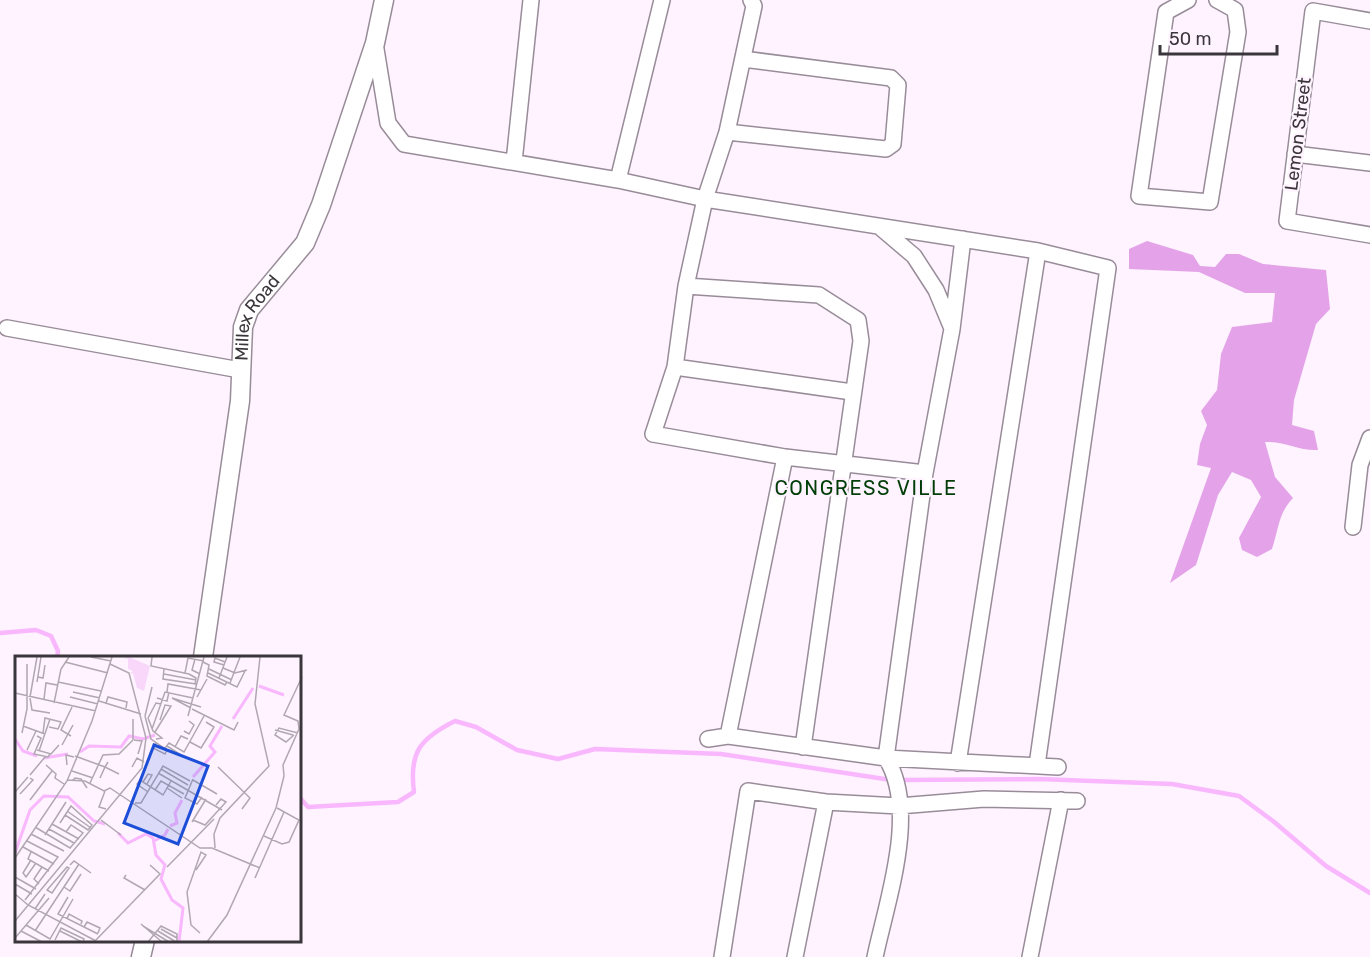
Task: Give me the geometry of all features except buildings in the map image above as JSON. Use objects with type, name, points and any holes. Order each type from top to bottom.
[{"type":"street","name":"Millex Road","points":[[203,656],[240,401],[243,327],[249,310],[305,243],[321,205],[375,43],[384,0]]},
{"type":"street","points":[[514,162],[531,0]]},
{"type":"street","points":[[618,180],[662,0]]},
{"type":"street","points":[[752,0],[754,6],[727,132],[705,199],[686,286],[675,367],[653,434],[785,457],[925,473]]},
{"type":"street","points":[[1188,0],[1166,12],[1139,196],[1210,202],[1238,32],[1235,10],[1217,0]]},
{"type":"street","name":"Lemon Street","points":[[1370,21],[1312,11],[1287,221],[1370,235]]},
{"type":"street","points":[[375,43],[388,123],[404,144],[618,180],[705,199],[1038,252],[1108,268],[1036,765]]},
{"type":"street","points":[[727,132],[886,149],[893,144],[898,85],[891,78],[743,59]]},
{"type":"street","points":[[1295,154],[1370,163]]},
{"type":"street","points":[[881,227],[914,256],[936,290],[952,329]]},
{"type":"street","points":[[875,957],[902,831],[889,764],[925,473],[952,329],[963,239]]},
{"type":"street","points":[[958,763],[1038,252]]},
{"type":"street","points":[[686,286],[819,295],[858,320],[861,341],[803,747]]},
{"type":"street","points":[[7,328],[240,370]]},
{"type":"street","points":[[675,367],[852,392]]},
{"type":"street","points":[[1353,527],[1360,465],[1370,438]]},
{"type":"street","points":[[728,736],[785,457]]},
{"type":"street","points":[[708,739],[728,736],[803,747],[889,764],[958,763],[1058,767]]},
{"type":"street","points":[[722,957],[748,791],[826,802],[1069,801],[1030,957]]},
{"type":"street","points":[[795,957],[826,802]]},
{"type":"street","points":[[141,957],[145,942]]},
{"type":"shaded area","points":[[1147,241],[1193,255],[1200,266],[1215,267],[1226,254],[1239,254],[1263,264],[1326,270],[1330,309],[1316,324],[1294,400],[1292,425],[1314,431],[1318,450],[1265,442],[1275,477],[1293,498],[1282,516],[1272,549],[1257,557],[1242,550],[1239,538],[1261,497],[1251,480],[1232,472],[1218,495],[1196,565],[1170,583],[1211,468],[1197,465],[1200,444],[1207,425],[1201,411],[1217,390],[1221,354],[1232,327],[1272,322],[1275,293],[1245,293],[1199,272],[1129,269],[1129,249]]},
{"type":"waterway","points":[[0,633],[36,630],[51,636],[58,651],[57,656]]},
{"type":"waterway","points":[[302,800],[308,807],[398,802],[414,792],[413,767],[419,749],[433,734],[455,721],[476,727],[517,750],[558,759],[595,749],[721,754],[891,780]]},
{"type":"waterway","points":[[899,780],[1039,779],[1172,784],[1239,796],[1273,821],[1326,866],[1370,893]]},
{"type":"district","name":"CONGRESS VILLE","points":[[866,488]]}]
